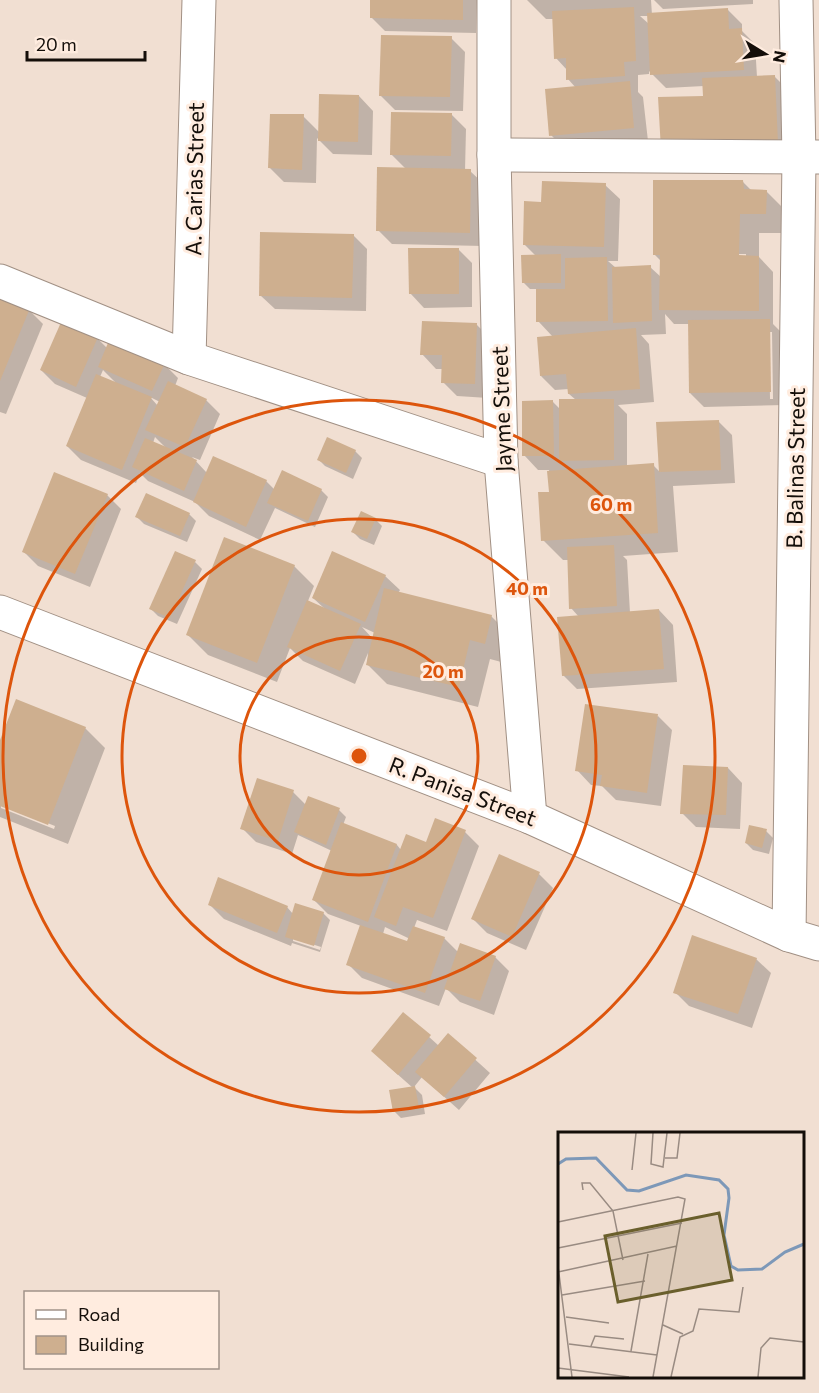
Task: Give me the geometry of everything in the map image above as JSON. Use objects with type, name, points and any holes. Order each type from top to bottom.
[{"type":"street","name":"A. Carias Street","points":[[189,358],[199,0]]},
{"type":"street","name":"Jayme Street","points":[[494,0],[494,155],[501,461],[530,817]]},
{"type":"street","name":"B. Balinas Street","points":[[796,0],[809,158],[804,940]]},
{"type":"street","points":[[494,155],[809,158]]},
{"type":"street","points":[[0,281],[189,358],[501,461]]},
{"type":"street","name":"R. Panisa Street","points":[[0,612],[530,817],[804,940]]},
{"type":"building","points":[[370,0],[463,0],[463,20],[370,18]]},
{"type":"building","points":[[634,7],[636,61],[624,62],[625,76],[566,80],[566,58],[554,59],[552,11]]},
{"type":"building","points":[[728,8],[729,29],[742,28],[744,70],[650,75],[647,13]]},
{"type":"building","points":[[381,35],[452,36],[450,97],[379,96]]},
{"type":"building","points":[[775,75],[778,144],[661,150],[658,97],[703,96],[702,78]]},
{"type":"building","points":[[630,81],[634,128],[549,136],[545,89]]},
{"type":"building","points":[[319,94],[359,95],[358,142],[318,141]]},
{"type":"building","points":[[391,112],[452,113],[451,156],[390,155]]},
{"type":"building","points":[[270,114],[304,114],[302,170],[268,168]]},
{"type":"building","points":[[377,167],[471,169],[470,233],[376,231]]},
{"type":"building","points":[[653,180],[743,180],[744,189],[767,190],[766,214],[740,214],[739,255],[759,256],[759,311],[659,310],[660,255],[653,255]]},
{"type":"building","points":[[542,181],[606,183],[604,247],[523,245],[524,201],[541,202]]},
{"type":"building","points":[[260,232],[354,234],[352,298],[259,296]]},
{"type":"building","points":[[408,248],[459,248],[459,294],[409,294]]},
{"type":"building","points":[[561,254],[561,283],[522,283],[521,255]]},
{"type":"building","points":[[607,257],[608,321],[536,322],[536,289],[565,289],[565,258]]},
{"type":"building","points":[[651,265],[652,321],[613,323],[612,267]]},
{"type":"building","points":[[0,295],[30,308],[0,381]]},
{"type":"building","points":[[770,319],[771,392],[689,393],[688,320]]},
{"type":"building","points":[[62,320],[98,337],[76,387],[40,370]]},
{"type":"building","points":[[422,321],[477,323],[475,384],[441,383],[442,355],[420,355]]},
{"type":"building","points":[[636,328],[640,389],[568,394],[566,374],[540,376],[537,337]]},
{"type":"building","points":[[110,338],[165,363],[152,391],[98,367]]},
{"type":"building","points":[[96,374],[152,397],[122,470],[66,446]]},
{"type":"building","points":[[168,381],[207,399],[185,447],[145,430]]},
{"type":"building","points":[[559,399],[614,399],[614,460],[559,461]]},
{"type":"building","points":[[553,400],[554,456],[522,456],[522,401]]},
{"type":"building","points":[[719,420],[721,470],[659,472],[656,422]]},
{"type":"building","points":[[327,437],[356,450],[346,473],[317,460]]},
{"type":"building","points":[[145,438],[197,460],[184,491],[132,467]]},
{"type":"building","points":[[213,456],[267,480],[246,527],[193,502]]},
{"type":"building","points":[[654,463],[658,533],[541,541],[538,492],[549,492],[547,471]]},
{"type":"building","points":[[282,470],[322,489],[308,521],[267,503]]},
{"type":"building","points":[[54,472],[108,494],[75,574],[22,552]]},
{"type":"building","points":[[146,493],[190,513],[180,536],[135,517]]},
{"type":"building","points":[[361,511],[376,518],[367,539],[351,532]]},
{"type":"building","points":[[224,537],[295,565],[257,663],[186,635]]},
{"type":"building","points":[[614,545],[617,606],[569,609],[567,547]]},
{"type":"building","points":[[175,551],[196,560],[170,618],[149,609]]},
{"type":"building","points":[[332,551],[386,575],[365,622],[312,598]]},
{"type":"building","points":[[384,588],[492,615],[485,644],[470,640],[459,687],[366,665]]},
{"type":"building","points":[[307,600],[361,624],[340,671],[287,647]]},
{"type":"building","points":[[659,609],[664,669],[562,676],[557,617]]},
{"type":"building","points":[[16,699],[86,727],[48,825],[0,806],[0,740]]},
{"type":"building","points":[[585,704],[658,714],[647,793],[600,786],[602,775],[575,771]]},
{"type":"building","points":[[683,765],[728,767],[726,815],[680,814]]},
{"type":"building","points":[[257,778],[294,790],[278,841],[240,829]]},
{"type":"building","points":[[308,796],[340,808],[326,845],[294,832]]},
{"type":"building","points":[[435,818],[466,830],[433,918],[403,907],[396,926],[374,917],[406,834],[426,842]]},
{"type":"building","points":[[341,822],[397,844],[368,922],[312,900]]},
{"type":"building","points":[[749,825],[767,829],[762,848],[745,843]]},
{"type":"building","points":[[499,854],[540,872],[512,937],[471,919]]},
{"type":"building","points":[[218,877],[288,906],[277,933],[208,905]]},
{"type":"building","points":[[295,903],[324,912],[314,946],[285,937]]},
{"type":"building","points":[[360,925],[407,941],[413,926],[445,937],[425,993],[346,965]]},
{"type":"building","points":[[692,935],[757,958],[738,1014],[673,993]]},
{"type":"building","points":[[460,943],[496,956],[480,1001],[444,989]]},
{"type":"building","points":[[403,1012],[431,1035],[398,1075],[371,1051]]},
{"type":"building","points":[[448,1033],[477,1058],[444,1097],[415,1072]]},
{"type":"building","points":[[415,1086],[419,1108],[393,1112],[389,1090]]}]
